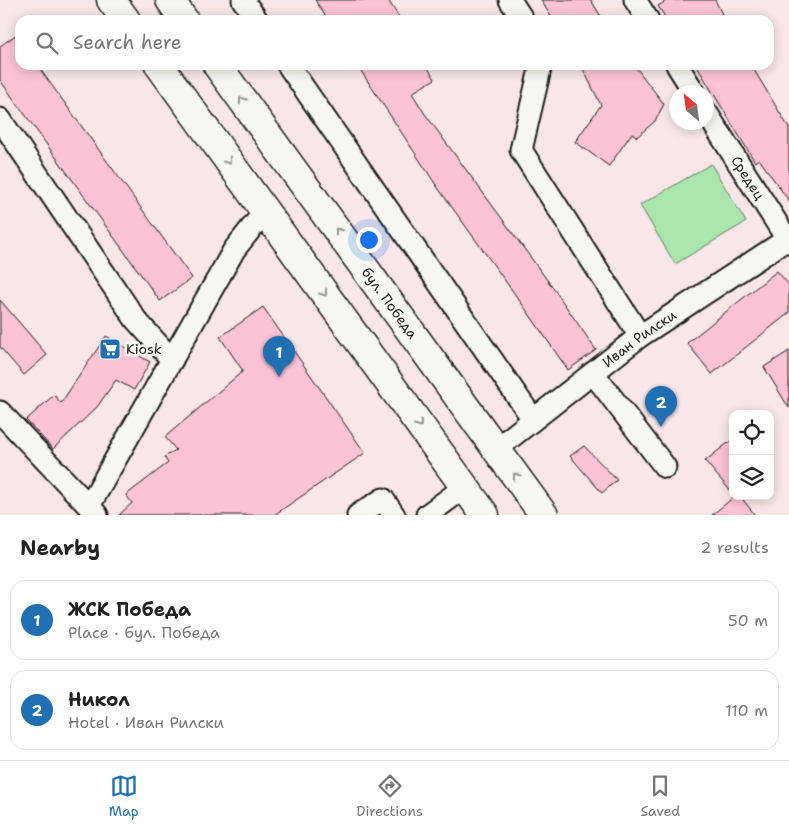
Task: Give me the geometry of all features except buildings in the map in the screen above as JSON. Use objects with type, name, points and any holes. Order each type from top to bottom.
[{"type":"main road","points":[[111,0],[122,15]]},
{"type":"main road","points":[[170,0],[180,15]]},
{"type":"main road","points":[[162,70],[485,515]]},
{"type":"main road","name":"бул. Победа","points":[[221,70],[544,515]]},
{"type":"street","points":[[243,0],[253,15]]},
{"type":"street","points":[[510,0],[520,15]]},
{"type":"street","points":[[635,0],[645,15]]},
{"type":"street","points":[[291,70],[533,420]]},
{"type":"street","points":[[540,70],[521,150],[640,336]]},
{"type":"street","points":[[680,70],[690,85]]},
{"type":"street","points":[[0,119],[136,320],[172,360]]},
{"type":"street","name":"Средец","points":[[714,124],[788,240]]},
{"type":"street","points":[[0,412],[93,510],[172,360],[234,250],[265,211]]},
{"type":"street","name":"Иван Рилски","points":[[496,448],[640,336],[788,240]]},
{"type":"street","points":[[593,373],[665,467]]},
{"type":"street","points":[[427,515],[465,487]]},
{"type":"street","points":[[358,515],[383,499],[394,515]]},
{"type":"green space","points":[[711,164],[746,222],[675,264],[640,205]]},
{"type":"place","name":"Kiosk","points":[[110,349]]},
{"type":"place","name":"ЖСК Победа","points":[[279,377]]},
{"type":"place","name":"Никол","points":[[661,427]]}]
